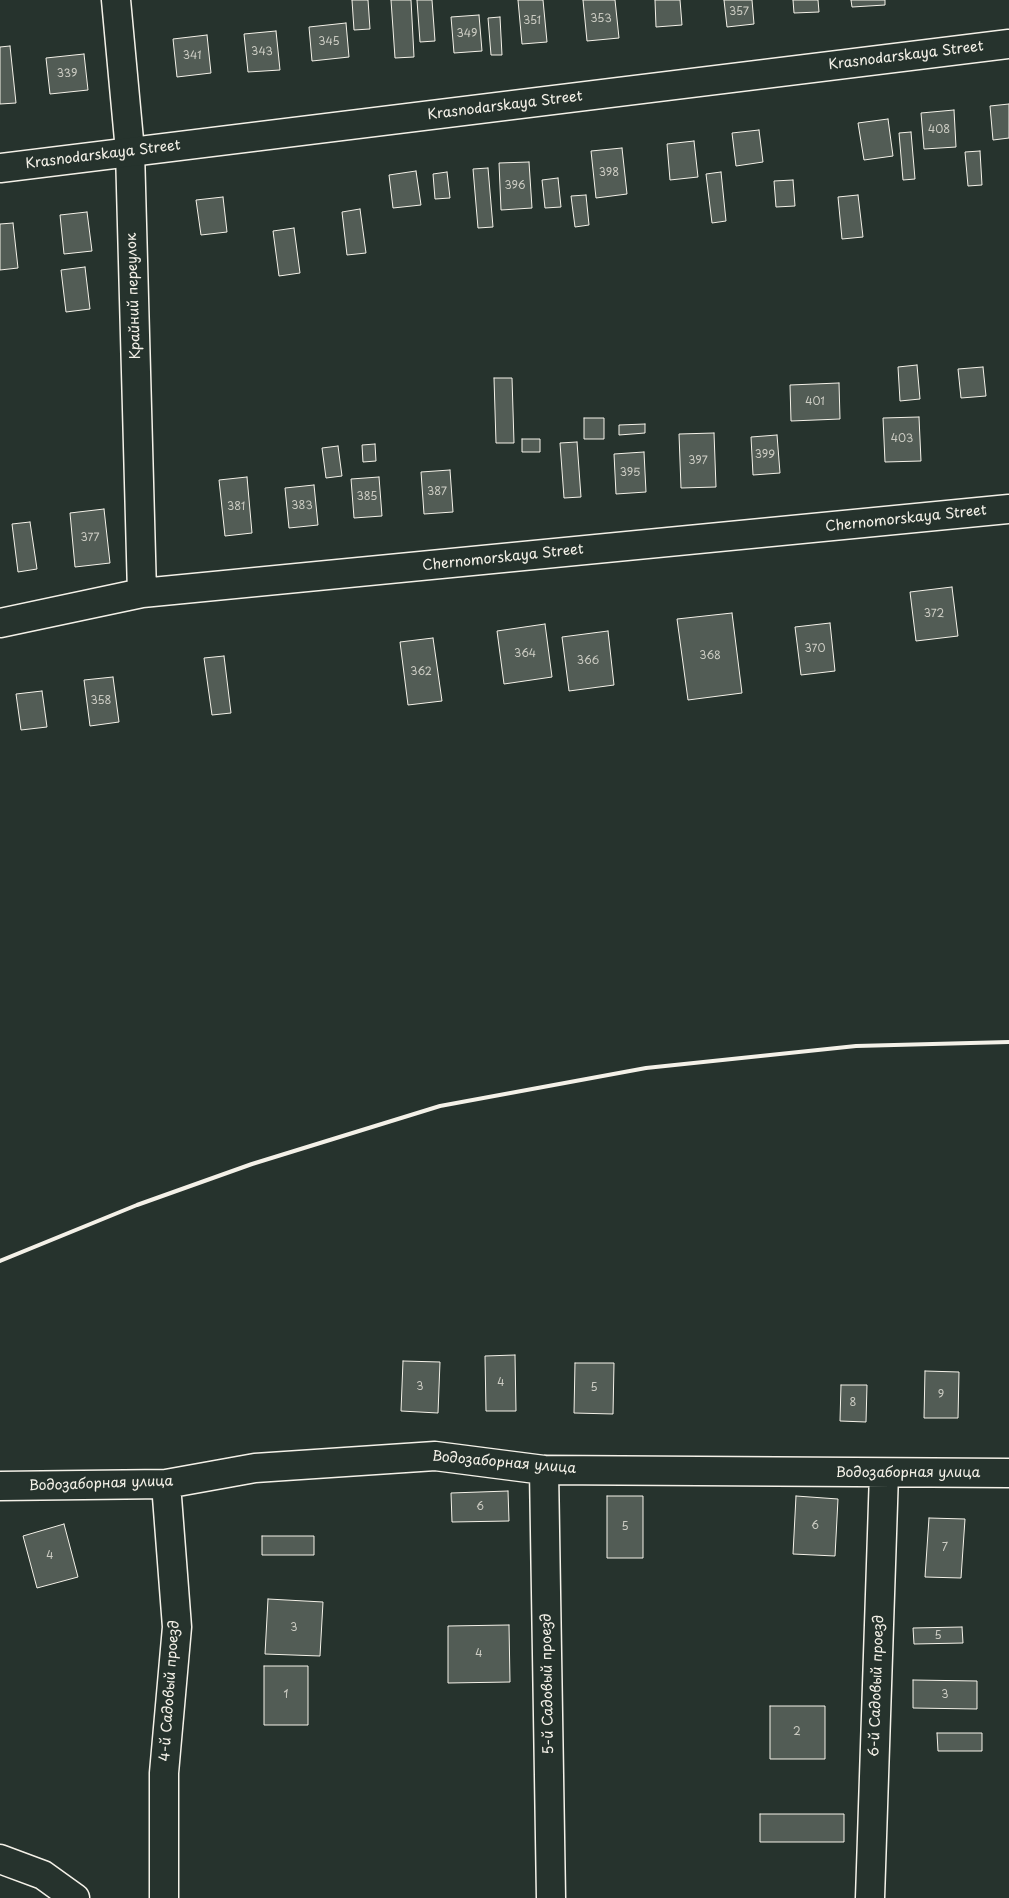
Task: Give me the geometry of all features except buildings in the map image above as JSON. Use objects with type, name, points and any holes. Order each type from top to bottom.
[{"type":"street","name":"Крайний переулок","points":[[116,0],[130,151],[142,593]]},
{"type":"street","name":"Krasnodarskaya Street","points":[[0,168],[1009,44]]},
{"type":"street","name":"Chernomorskaya Street","points":[[0,622],[142,593],[1009,509]]},
{"type":"street","name":"Водозаборная улица","points":[[0,1486],[166,1484],[255,1468],[435,1456],[544,1470],[1009,1473]]},
{"type":"street","name":"5-й Садовый проезд","points":[[544,1470],[552,1898]]},
{"type":"street","name":"6-й Садовый проезд","points":[[870,1898],[884,1473]]},
{"type":"street","name":"4-й Садовый проезд","points":[[164,1898],[164,1772],[177,1627],[166,1484]]},
{"type":"street","points":[[0,1859],[44,1875],[76,1898]]},
{"type":"railway","points":[[0,1261],[137,1205],[252,1164],[440,1106],[646,1068],[856,1046],[1009,1042]]}]
